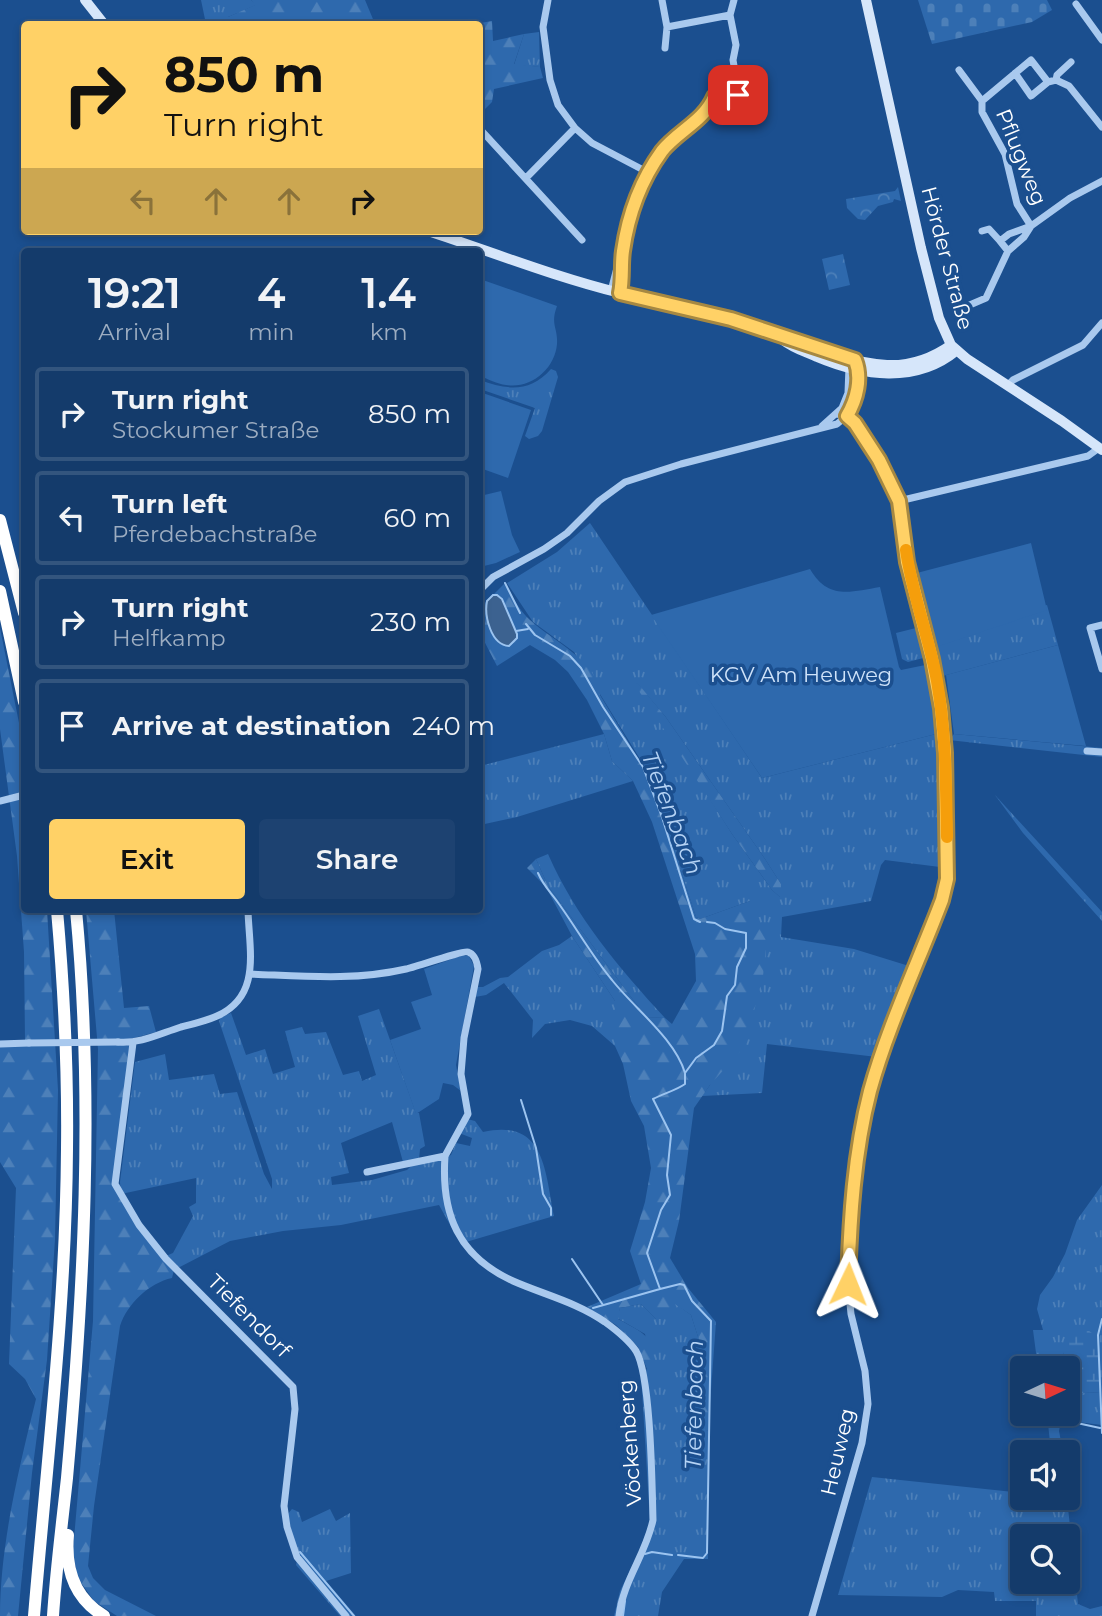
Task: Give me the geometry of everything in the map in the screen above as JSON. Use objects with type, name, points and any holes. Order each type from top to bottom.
[{"type":"highway","points":[[0,520],[21,601]]},
{"type":"highway","points":[[0,591],[21,688]]},
{"type":"highway","points":[[34,1616],[55,1374],[66,1193],[66,1038],[57,913]]},
{"type":"highway","points":[[53,1616],[82,1260],[86,1152],[86,1039],[76,913]]},
{"type":"highway","points":[[66,1479],[69,1512],[66,1550],[70,1576],[86,1602],[104,1616]]},
{"type":"main road","points":[[85,0],[102,21]]},
{"type":"main road","name":"Hörder Straße","points":[[866,0],[923,259],[939,318],[954,348],[1100,449]]},
{"type":"main road","points":[[440,235],[480,248]]},
{"type":"main road","points":[[483,249],[616,292],[731,319],[790,338],[854,366],[885,374],[911,372],[938,363],[954,348]]},
{"type":"street","points":[[548,0],[542,27],[550,80],[558,105],[575,128],[597,147],[649,173]]},
{"type":"street","points":[[662,0],[667,27],[665,48]]},
{"type":"street","points":[[616,292],[617,262],[622,255],[631,214],[649,173],[664,149],[701,117],[714,97],[738,95],[733,60],[736,45],[730,15],[734,0]]},
{"type":"street","points":[[1076,4],[1102,40]]},
{"type":"street","points":[[667,27],[730,15]]},
{"type":"street","points":[[1015,73],[1031,60],[1052,81],[1069,86],[1102,127]]},
{"type":"street","points":[[1052,81],[1071,62]]},
{"type":"street","name":"Pflugweg","points":[[959,70],[982,101],[982,112],[1005,155],[1017,204],[1031,226]]},
{"type":"street","name":"Pflugweg","points":[[982,101],[1015,73],[1031,96],[1052,81]]},
{"type":"street","points":[[526,178],[575,128]]},
{"type":"street","points":[[483,132],[582,240]]},
{"type":"street","name":"Pflugweg","points":[[1000,241],[1009,234],[1031,226],[1070,198],[1102,181]]},
{"type":"street","name":"Pflugweg","points":[[965,307],[986,298],[1008,251],[1024,237],[1031,226]]},
{"type":"street","points":[[982,230],[989,229],[1008,251]]},
{"type":"street","points":[[1008,385],[1019,376],[1083,345],[1102,323]]},
{"type":"street","points":[[821,427],[837,414],[846,400],[854,366]]},
{"type":"street","points":[[483,587],[493,577],[567,533],[599,501],[625,482],[681,464],[837,424],[847,416],[855,399],[854,366]]},
{"type":"street","points":[[837,414],[847,416]]},
{"type":"street","name":"Heuweg","points":[[812,1616],[862,1443],[868,1404],[865,1371],[851,1314],[848,1284],[855,1181],[862,1127],[878,1063],[942,900],[947,879],[946,772],[941,708],[932,659],[907,562],[899,501],[879,460],[855,423],[847,416]]},
{"type":"street","points":[[899,501],[1088,456],[1100,449]]},
{"type":"street","points":[[1102,625],[1090,628],[1102,669]]},
{"type":"street","points":[[1087,751],[1102,752]]},
{"type":"street","points":[[0,801],[21,796]]},
{"type":"street","points":[[0,1044],[133,1043],[216,1017],[240,1000],[247,987],[250,974],[248,913]]},
{"type":"street","name":"Vöckenberg","points":[[250,974],[344,978],[405,970],[465,951],[475,958],[478,969],[464,1038],[461,1073],[468,1114],[445,1156],[443,1175],[446,1206],[468,1249],[489,1268],[513,1281],[587,1310],[627,1339],[641,1361],[648,1424],[653,1520],[650,1533],[621,1597],[619,1616]]},
{"type":"street","name":"Tiefendorf","points":[[133,1043],[115,1184],[139,1225],[166,1259],[293,1387],[295,1409],[284,1506],[286,1527],[297,1557],[346,1616]]},
{"type":"street","points":[[367,1172],[445,1156]]},
{"type":"green space","points":[[201,0],[251,0],[256,5],[228,17],[228,21],[205,21]]},
{"type":"green space","points":[[251,0],[365,0],[374,21],[228,21],[228,17],[255,5]]},
{"type":"green space","points":[[918,0],[1047,0],[1052,10],[1032,22],[932,44]]},
{"type":"green space","points":[[492,21],[493,41],[524,34],[514,64],[540,67],[543,78],[494,89],[492,102],[483,111],[483,23]]},
{"type":"green space","points":[[539,32],[540,67],[514,65],[524,34]]},
{"type":"green space","points":[[898,187],[901,201],[894,199],[893,202],[878,206],[865,220],[858,219],[847,208],[846,199],[895,191]]},
{"type":"green space","points":[[843,254],[850,285],[829,290],[822,259]]},
{"type":"green space","points":[[483,280],[557,306],[554,322],[557,344],[547,369],[524,384],[496,383],[483,377]]},
{"type":"green space","points":[[551,369],[556,371],[558,377],[542,431],[538,436],[529,439],[525,436],[535,408],[483,390],[483,381],[500,386],[518,387],[543,377]]},
{"type":"green space","points":[[483,393],[531,410],[508,478],[483,469]]},
{"type":"green space","points":[[501,491],[512,535],[520,552],[483,566],[483,495]]},
{"type":"green space","points":[[590,523],[762,778],[940,733],[943,856],[940,867],[885,860],[881,865],[871,901],[782,917],[781,937],[854,949],[909,966],[877,1057],[767,1044],[762,1093],[702,1096],[710,1085],[750,901],[700,919],[696,917],[652,781],[645,767],[574,652],[533,622],[507,583],[557,552]],"holes":[[[636,682],[665,716],[781,884],[780,897],[772,890],[732,834]]]},
{"type":"green space","points":[[1031,543],[1047,610],[933,648],[913,574]]},
{"type":"green space","name":"KGV Am Heuweg","points":[[810,569],[824,586],[832,590],[849,592],[880,587],[899,667],[901,670],[930,664],[940,733],[762,778],[651,615]]},
{"type":"green space","points":[[504,584],[526,616],[573,653],[592,672],[600,695],[652,781],[696,917],[700,919],[750,901],[767,938],[763,976],[745,1046],[710,1085],[694,1108],[679,1221],[670,1258],[688,1288],[716,1322],[708,1431],[700,1427],[703,1359],[691,1315],[672,1302],[668,1319],[656,1319],[641,1304],[620,1308],[618,1319],[642,1333],[651,1343],[651,1370],[647,1369],[638,1347],[616,1325],[587,1307],[641,1284],[630,1251],[645,1202],[651,1168],[644,1126],[631,1101],[623,1064],[615,1046],[615,1001],[572,936],[546,887],[527,868],[536,859],[548,886],[646,1017],[665,1018],[672,1024],[696,981],[695,954],[652,822],[633,781],[612,761],[604,734],[587,700],[568,672],[555,660],[530,645],[497,666],[483,639],[483,605]]},
{"type":"green space","points":[[1047,605],[1058,645],[939,677],[932,643]]},
{"type":"green space","points":[[920,627],[927,657],[908,662],[902,659],[896,633]]},
{"type":"green space","points":[[0,628],[21,733],[21,911],[17,856],[0,729]]},
{"type":"green space","name":"KGV Am Heuweg","points":[[1058,645],[1086,746],[954,734],[946,675]]},
{"type":"green space","points":[[635,680],[665,716],[765,859],[781,884],[781,898],[772,890],[732,834],[639,691]]},
{"type":"green space","points":[[604,734],[612,761],[633,781],[517,817],[483,824],[483,765]]},
{"type":"green space","points":[[954,734],[1102,748],[1102,757],[949,740]]},
{"type":"green space","points":[[995,795],[1102,912],[1102,921],[1023,833]]},
{"type":"green space","points":[[548,854],[571,899],[599,940],[665,1018],[646,1017],[548,886],[536,859]]},
{"type":"green space","points":[[21,913],[47,913],[58,1090],[55,1239],[47,1360],[32,1473],[18,1616],[0,1616],[3,1562],[12,1507],[36,1399],[25,1379],[9,1364],[16,1188],[0,1162],[0,1045],[25,1040]]},
{"type":"green space","points":[[86,913],[114,913],[124,1008],[149,1006],[156,1032],[130,1039],[114,1188],[174,1270],[172,1278],[155,1285],[133,1302],[120,1326],[88,1566],[93,1578],[105,1590],[156,1616],[117,1616],[94,1601],[77,1577],[73,1550],[93,1321],[98,1049]]},
{"type":"green space","points":[[572,936],[615,1001],[615,1046],[592,1026],[570,1020],[545,1024],[532,1038],[533,1020],[504,983],[486,995],[475,997],[477,987],[508,977],[542,951],[559,945]]},
{"type":"green space","points":[[463,955],[469,956],[474,966],[456,1065],[461,1091],[453,1085],[443,1083],[439,1099],[416,1114],[390,1040],[421,1029],[411,1002],[432,995],[424,969]]},
{"type":"green space","points":[[379,1009],[416,1113],[419,1113],[425,1146],[420,1149],[419,1159],[403,1162],[392,1122],[341,1143],[349,1173],[331,1177],[332,1185],[372,1180],[407,1170],[413,1164],[442,1160],[451,1155],[456,1143],[470,1146],[472,1138],[459,1133],[467,1119],[475,1121],[483,1132],[503,1130],[519,1133],[530,1141],[544,1166],[554,1216],[466,1242],[459,1231],[454,1232],[439,1205],[341,1225],[283,1231],[230,1241],[174,1270],[161,1258],[173,1253],[193,1216],[189,1207],[196,1203],[196,1178],[121,1194],[120,1182],[135,1062],[165,1054],[169,1080],[214,1074],[220,1094],[237,1092],[264,1174],[272,1189],[272,1179],[219,1021],[221,1017],[231,1013],[246,1055],[265,1049],[273,1074],[295,1067],[285,1031],[302,1027],[305,1034],[326,1032],[343,1075],[359,1071],[362,1081],[376,1075],[358,1016]]},
{"type":"green space","points":[[1102,1185],[1102,1425],[1080,1422],[1080,1393],[1101,1392],[1080,1370],[1080,1356],[1067,1356],[1063,1352],[1065,1356],[1036,1356],[1033,1330],[1043,1330],[1037,1309],[1040,1295],[1065,1254],[1077,1220]]},
{"type":"green space","points":[[672,1301],[691,1315],[703,1359],[700,1426],[708,1431],[708,1559],[684,1559],[662,1592],[658,1616],[614,1616],[620,1591],[650,1522],[641,1374],[651,1369],[645,1334],[617,1318],[620,1308],[641,1304],[656,1319]]},
{"type":"green space","points":[[1089,1331],[1098,1337],[1101,1392],[1080,1393],[1080,1356],[1065,1356],[1063,1352],[1076,1332]]},
{"type":"green space","points":[[1048,1426],[1060,1426],[1061,1440],[1050,1440]]},
{"type":"green space","points":[[872,1477],[1010,1492],[1010,1510],[1068,1510],[1070,1524],[1010,1524],[1010,1594],[1077,1594],[1078,1604],[1090,1609],[1102,1606],[1102,1616],[1036,1616],[1036,1601],[995,1601],[994,1592],[958,1590],[942,1597],[838,1595]]},
{"type":"green space","points":[[292,1509],[299,1512],[302,1522],[330,1509],[336,1521],[350,1513],[351,1573],[326,1581],[356,1616],[340,1616],[296,1565],[298,1556],[287,1515]]},
{"type":"shaded area","points":[[493,595],[502,599],[517,634],[517,638],[509,646],[498,641],[490,629],[486,607],[487,601]]},
{"type":"waterway","name":"Tiefenbach","points":[[505,583],[520,613]]},
{"type":"waterway","name":"Tiefenbach","points":[[526,624],[535,635],[570,656],[581,668],[643,767],[662,817],[694,919],[700,922]]},
{"type":"waterway","points":[[516,631],[528,629]]},
{"type":"waterway","points":[[538,873],[605,971],[672,1048],[685,1073]]},
{"type":"waterway","name":"Tiefenbach","points":[[678,1555],[703,1558],[707,1553],[711,1321],[692,1301],[684,1285],[660,1289],[647,1253],[661,1210],[670,1195],[667,1175],[671,1135],[653,1099],[685,1084],[685,1073],[696,1058],[714,1045],[722,1031],[727,996],[735,985],[737,967],[746,948],[746,933],[707,922]]},
{"type":"waterway","points":[[521,1100],[536,1148],[543,1194],[551,1208],[551,1215]]},
{"type":"waterway","points":[[572,1259],[603,1305]]},
{"type":"waterway","points":[[593,1308],[660,1289]]},
{"type":"waterway","points":[[1102,1319],[1098,1335],[1102,1433]]},
{"type":"waterway","points":[[1080,1424],[1100,1428]]},
{"type":"waterway","points":[[300,1552],[354,1616]]},
{"type":"waterway","name":"Tiefenbach","points":[[645,1554],[652,1552],[672,1555]]},
{"type":"waterway","name":"Tiefenbach","points":[[623,1616],[625,1601]]},
{"type":"slow traffic","points":[[906,550],[941,708],[947,837]]},
{"type":"route","points":[[738,95],[714,97],[701,117],[684,129],[658,158],[631,214],[622,255],[624,263],[620,293],[731,319],[855,360],[859,370],[856,393],[847,416],[855,423],[879,460],[899,501],[907,562],[937,681],[944,735],[946,889],[870,1090],[855,1181],[848,1284]]}]
